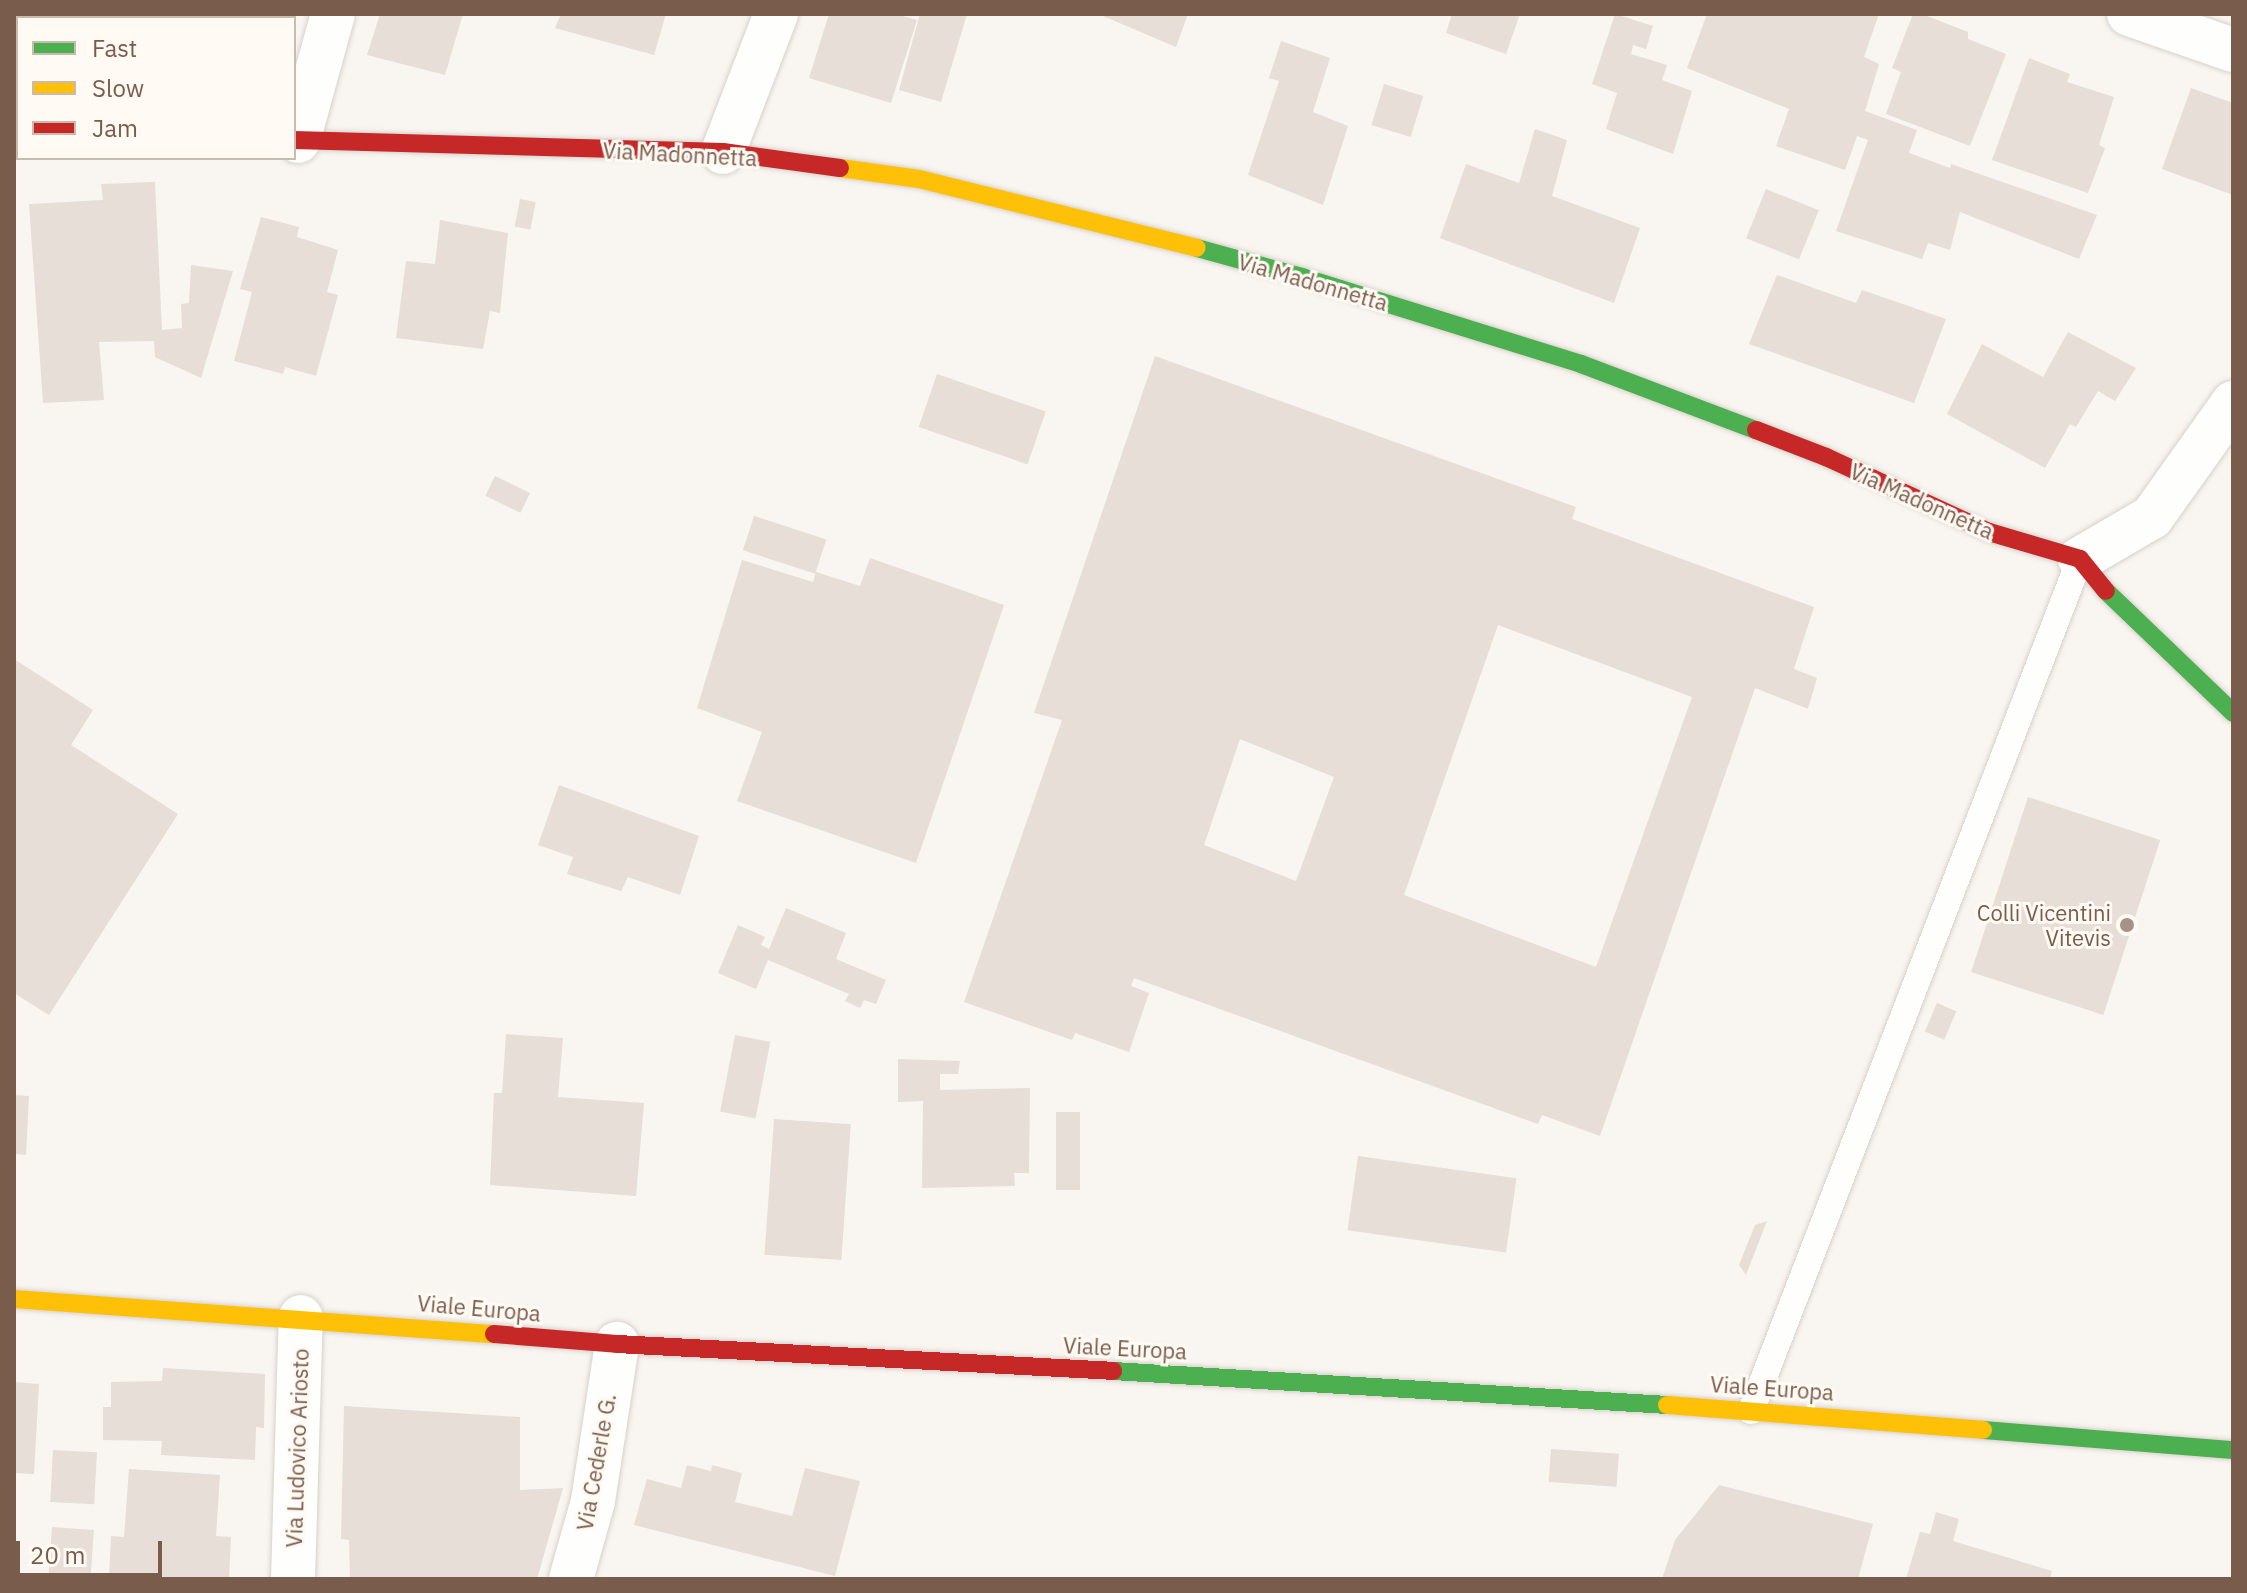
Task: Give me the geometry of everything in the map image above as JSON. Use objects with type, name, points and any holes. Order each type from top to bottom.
[{"type":"main road","name":"Via Madonnetta","points":[[296,140],[723,152],[919,179],[1121,228],[1302,277],[1581,364],[1826,457],[1989,532],[2080,559]]},
{"type":"main road","points":[[2080,559],[2114,601],[2223,695]]},
{"type":"main road","name":"Viale Europa","points":[[14,1299],[301,1317],[617,1344],[1362,1385],[1751,1411],[2233,1450]]},
{"type":"street","points":[[296,140],[333,14]]},
{"type":"street","points":[[723,152],[776,14]]},
{"type":"street","points":[[2129,14],[2233,50]]},
{"type":"street","points":[[2080,559],[2152,517],[2233,403]]},
{"type":"street","name":"Via Ludovico Ariosto","points":[[293,1579],[301,1317]]},
{"type":"street","name":"Via Cederle G.","points":[[571,1579],[593,1501],[617,1344]]},
{"type":"lane","points":[[1751,1411],[2080,559]]},
{"type":"building","points":[[14,14],[115,14],[16,16],[14,55]]},
{"type":"building","points":[[241,14],[288,14],[256,16]]},
{"type":"building","points":[[380,14],[463,14],[445,75],[367,55]]},
{"type":"building","points":[[561,14],[666,14],[654,55],[555,28]]},
{"type":"building","points":[[829,14],[895,14],[917,20],[891,103],[809,78]]},
{"type":"building","points":[[920,14],[967,14],[941,102],[899,90]]},
{"type":"building","points":[[1098,14],[1188,14],[1176,47]]},
{"type":"building","points":[[1452,14],[1520,14],[1506,54],[1446,33]]},
{"type":"building","points":[[1615,14],[1653,26],[1646,49],[1633,45],[1631,54],[1667,65],[1662,80],[1692,91],[1673,154],[1606,129],[1617,93],[1592,84]]},
{"type":"building","points":[[1707,14],[1879,14],[1864,57],[1879,64],[1865,111],[1917,130],[1909,153],[1950,168],[1951,164],[2097,215],[2079,259],[1960,212],[1950,250],[1928,243],[1922,259],[1836,231],[1868,140],[1857,136],[1845,170],[1776,146],[1789,109],[1687,68]]},
{"type":"building","points":[[1913,14],[1922,14],[1968,32],[1968,39],[2006,54],[1970,146],[1886,114],[1901,72],[1892,68]]},
{"type":"building","points":[[1281,41],[1330,58],[1313,112],[1348,126],[1323,205],[1248,175],[1279,81],[1269,78]]},
{"type":"building","points":[[2029,58],[2070,74],[2067,82],[2114,97],[2099,145],[2105,148],[2088,193],[1992,160]]},
{"type":"building","points":[[1384,84],[1423,96],[1411,137],[1371,125]]},
{"type":"building","points":[[2191,88],[2233,103],[2233,195],[2162,169]]},
{"type":"building","points":[[1535,129],[1567,140],[1552,196],[1640,228],[1614,303],[1440,238],[1466,164],[1519,183]]},
{"type":"building","points":[[155,182],[162,330],[182,328],[181,304],[189,303],[191,265],[233,271],[201,378],[155,357],[154,341],[99,342],[104,400],[43,403],[29,204],[103,200],[101,184]]},
{"type":"building","points":[[1766,189],[1819,210],[1799,259],[1746,238]]},
{"type":"building","points":[[520,199],[536,202],[530,230],[515,226]]},
{"type":"building","points":[[261,217],[299,227],[297,237],[338,250],[327,292],[338,295],[316,376],[285,367],[283,374],[234,361],[252,292],[240,289]]},
{"type":"building","points":[[440,220],[508,233],[500,313],[490,311],[483,349],[396,338],[406,261],[435,264]]},
{"type":"building","points":[[1777,275],[1856,303],[1862,290],[1946,319],[1914,403],[1749,344]]},
{"type":"building","points":[[2068,332],[2136,368],[2115,401],[2098,391],[2076,427],[2070,424],[2045,468],[1947,414],[1982,344],[2043,377]]},
{"type":"building","points":[[1155,356],[1576,507],[1572,519],[1814,607],[1794,669],[1817,678],[1808,709],[1755,688],[1600,1136],[1542,1115],[1538,1124],[1134,978],[1131,986],[1149,993],[1129,1052],[1075,1033],[1072,1040],[964,1002],[1062,720],[1034,713]],"holes":[[[1498,625],[1692,697],[1596,967],[1404,895]],[[1240,739],[1334,777],[1296,881],[1204,845]]]},
{"type":"building","points":[[937,374],[1046,411],[1028,464],[919,427]]},
{"type":"building","points":[[495,476],[530,493],[520,513],[485,496]]},
{"type":"building","points":[[754,516],[826,539],[815,574],[743,550]]},
{"type":"building","points":[[870,558],[1004,605],[916,863],[737,801],[762,732],[697,708],[742,560],[813,582],[816,572],[860,586]]},
{"type":"building","points":[[14,659],[93,710],[71,745],[178,814],[49,1015],[14,993]]},
{"type":"building","points":[[559,785],[699,836],[680,895],[628,877],[621,891],[567,874],[573,857],[538,845]]},
{"type":"building","points":[[2028,797],[2160,840],[2103,1015],[1971,972]]},
{"type":"building","points":[[786,908],[846,933],[836,959],[886,980],[876,1004],[864,1000],[860,1008],[845,1001],[849,994],[768,960],[756,989],[718,973],[738,925],[765,937],[761,945],[769,949]]},
{"type":"building","points":[[1937,1003],[1956,1011],[1944,1040],[1925,1032]]},
{"type":"building","points":[[506,1034],[563,1038],[558,1097],[644,1103],[636,1196],[490,1185],[494,1093],[502,1093]]},
{"type":"building","points":[[735,1035],[770,1042],[755,1118],[720,1112]]},
{"type":"building","points":[[898,1059],[960,1061],[958,1074],[940,1074],[940,1090],[1030,1088],[1029,1173],[1014,1173],[1015,1186],[922,1188],[923,1101],[898,1102]]},
{"type":"building","points":[[14,1095],[29,1096],[26,1155],[14,1154]]},
{"type":"building","points":[[1056,1112],[1080,1112],[1080,1190],[1056,1190]]},
{"type":"building","points":[[774,1119],[851,1124],[841,1260],[765,1255]]},
{"type":"building","points":[[1358,1156],[1516,1178],[1506,1253],[1348,1230]]},
{"type":"building","points":[[1767,1221],[1746,1275],[1739,1265],[1755,1225]]},
{"type":"building","points":[[163,1368],[265,1374],[264,1428],[256,1427],[255,1460],[161,1455],[162,1441],[103,1440],[103,1407],[111,1407],[111,1382],[162,1381]]},
{"type":"building","points":[[14,1382],[39,1384],[34,1474],[14,1473]]},
{"type":"building","points":[[344,1406],[520,1417],[520,1490],[563,1488],[537,1579],[350,1579],[349,1540],[341,1539]]},
{"type":"building","points":[[1551,1449],[1619,1454],[1617,1487],[1549,1482]]},
{"type":"building","points":[[53,1450],[97,1452],[94,1504],[50,1502]]},
{"type":"building","points":[[687,1465],[711,1471],[712,1465],[742,1473],[735,1502],[792,1516],[805,1468],[860,1481],[835,1576],[634,1525],[647,1479],[681,1488]]},
{"type":"building","points":[[129,1469],[220,1475],[216,1536],[231,1537],[229,1579],[109,1579],[111,1536],[124,1537]]},
{"type":"building","points":[[1719,1485],[1873,1524],[1858,1579],[1662,1579],[1675,1540]]},
{"type":"building","points":[[1936,1512],[1959,1519],[1953,1541],[2052,1571],[2050,1579],[1906,1579],[1920,1532],[1930,1534]]},
{"type":"building","points":[[52,1527],[94,1530],[90,1579],[48,1579]]},
{"type":"traffic: fast","points":[[1197,248],[1302,277],[1581,364],[1756,430]]},
{"type":"traffic: fast","points":[[2106,591],[2233,713]]},
{"type":"traffic: fast","points":[[1113,1371],[1667,1405]]},
{"type":"traffic: fast","points":[[1983,1430],[2233,1450]]},
{"type":"traffic: slow","points":[[840,168],[919,179],[1197,248]]},
{"type":"traffic: slow","points":[[14,1299],[494,1334]]},
{"type":"traffic: slow","points":[[1667,1405],[1983,1430]]},
{"type":"traffic: jam","points":[[296,140],[723,152],[840,168]]},
{"type":"traffic: jam","points":[[1756,430],[1826,457],[1989,532],[2080,559],[2106,591]]},
{"type":"traffic: jam","points":[[494,1334],[617,1344],[1113,1371]]},
{"type":"place","name":"Colli Vicentini Vitevis","points":[[2127,925]]}]
